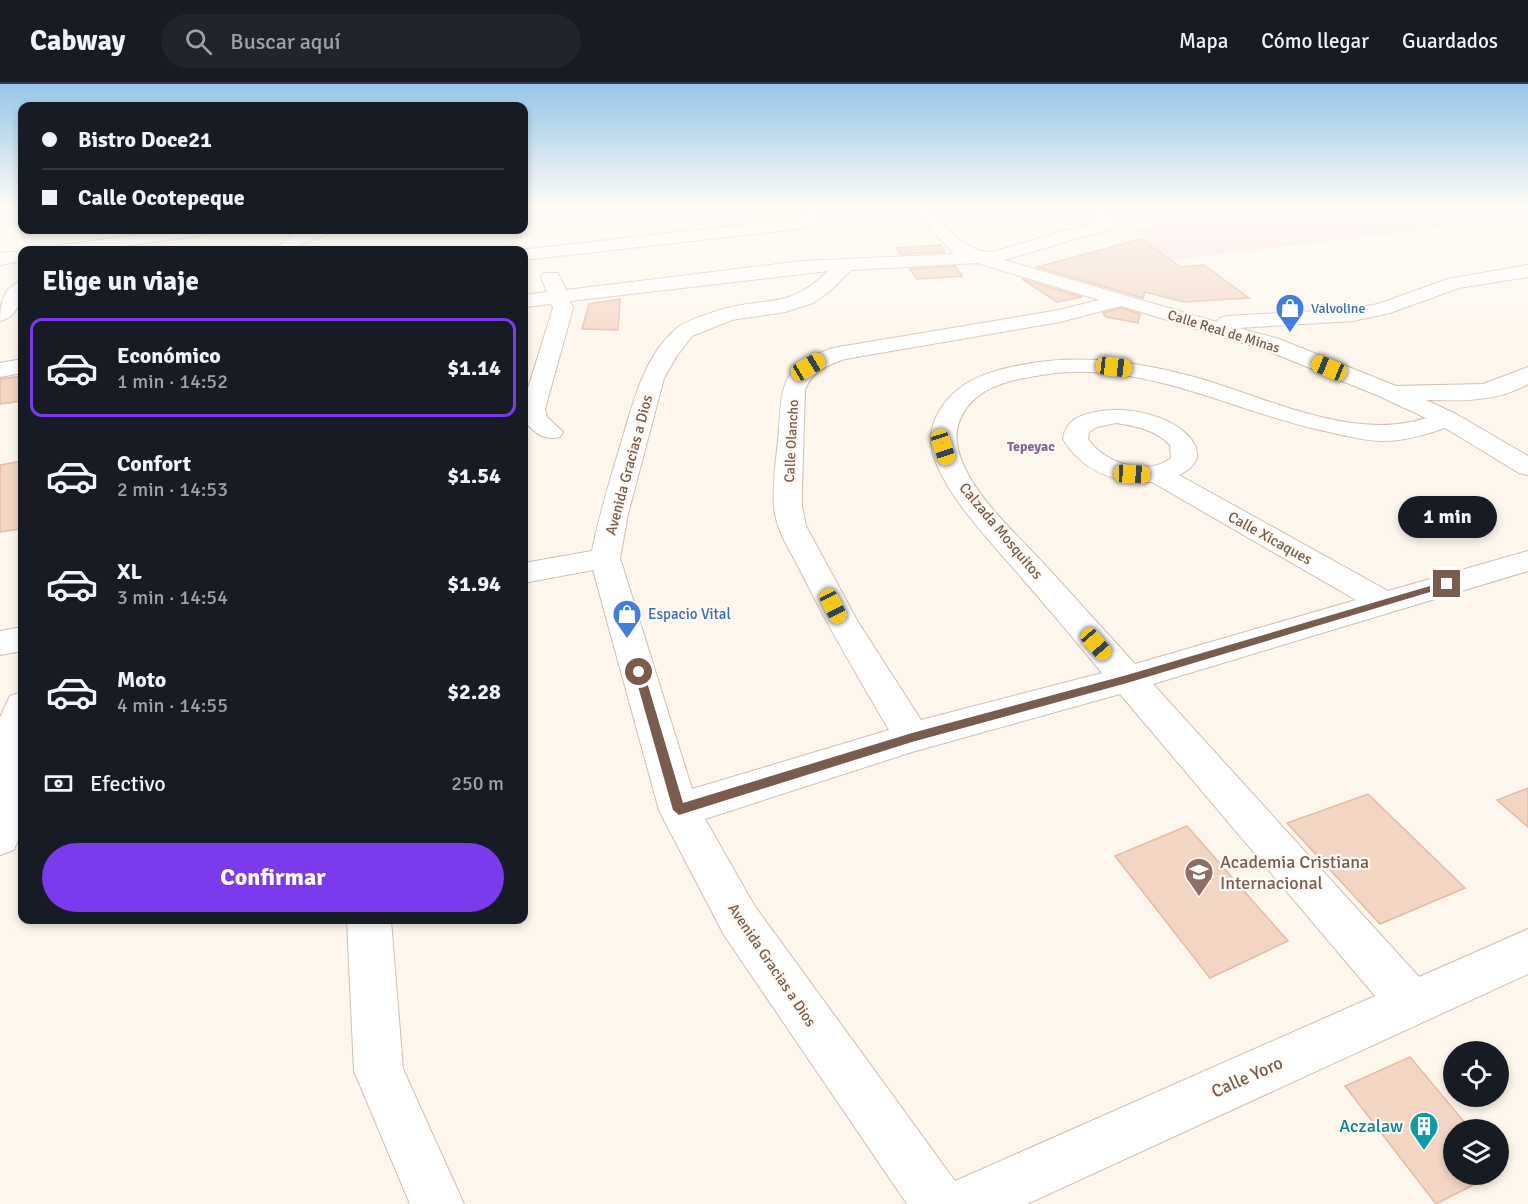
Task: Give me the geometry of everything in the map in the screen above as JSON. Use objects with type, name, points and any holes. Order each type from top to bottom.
[{"type":"street","points":[[536,260],[559,296],[563,308],[533,409],[536,420],[550,432]]},
{"type":"street","points":[[528,300],[847,263],[919,260]]},
{"type":"street","name":"Calle Real de Minas","points":[[986,260],[1271,344],[1387,391],[1447,419],[1528,467]]},
{"type":"street","points":[[1013,260],[1035,275]]},
{"type":"street","name":"Avenida Gracias a Dios","points":[[847,263],[823,287],[806,299],[785,306],[729,314],[702,323],[685,332],[666,355],[654,378],[637,433],[614,514],[605,558],[679,810],[739,921],[939,1204]]},
{"type":"street","points":[[1204,323],[1353,315],[1383,309],[1455,283],[1528,271]]},
{"type":"street","points":[[0,315],[18,292]]},
{"type":"street","name":"Calle Olancho","points":[[912,738],[844,626],[792,526],[788,507],[788,489],[794,390],[798,378],[808,367],[822,359],[841,353],[1085,312],[1122,300]]},
{"type":"street","name":"Calzada Mosquitos","points":[[1411,1003],[974,503],[951,469],[943,447],[948,417],[964,395],[979,385],[1021,371],[1046,366],[1099,365],[1191,382],[1289,416],[1362,432],[1391,434],[1414,431],[1447,419]]},
{"type":"street","points":[[0,370],[18,367]]},
{"type":"street","points":[[1387,391],[1462,393],[1498,388],[1520,380],[1528,374]]},
{"type":"street","name":"Calle Xicaques","points":[[1156,474],[1383,602]]},
{"type":"street","points":[[528,572],[605,558]]},
{"type":"street","points":[[679,810],[912,738],[1127,679],[1528,561]]},
{"type":"street","points":[[0,643],[18,640]]},
{"type":"street","points":[[0,767],[18,717]]},
{"type":"street","points":[[0,837],[18,785]]},
{"type":"street","points":[[369,924],[379,1071],[437,1204]]},
{"type":"street","name":"Calle Yoro","points":[[966,1204],[1528,951]]},
{"type":"building","points":[[1062,260],[1171,260],[1181,267],[1204,265],[1249,298],[1184,302],[1145,292],[1143,298],[1037,267]]},
{"type":"building","points":[[955,266],[962,276],[917,279],[910,269]]},
{"type":"building","points":[[1022,279],[1082,297],[1057,302]]},
{"type":"building","points":[[620,299],[618,330],[582,329],[589,304]]},
{"type":"building","points":[[1121,308],[1140,314],[1138,323],[1106,317],[1103,313]]},
{"type":"building","points":[[18,377],[18,402],[0,404],[0,379]]},
{"type":"building","points":[[18,462],[18,529],[0,532],[0,465]]},
{"type":"building","points":[[1528,788],[1528,827],[1497,800]]},
{"type":"building","points":[[1368,794],[1465,888],[1380,924],[1287,823]]},
{"type":"building","name":"Academia Cristiana Internacional","points":[[1187,826],[1288,941],[1210,978],[1115,856]]},
{"type":"building","name":"Aczalaw","points":[[1410,1057],[1443,1096],[1443,1107],[1452,1107],[1462,1119],[1443,1119],[1443,1185],[1473,1185],[1436,1204],[1345,1086]]},
{"type":"place","name":"Valvoline","points":[[1290,334]]},
{"type":"place","name":"Espacio Vital","points":[[627,640]]},
{"type":"place","name":"Academia Cristiana Internacional","points":[[1199,898]]},
{"type":"place","name":"Aczalaw","points":[[1424,1152]]},
{"type":"district","name":"Tepeyac","points":[[1031,446]]},
{"type":"route","points":[[639,672],[679,810],[912,738],[1127,679],[1447,584]]}]
